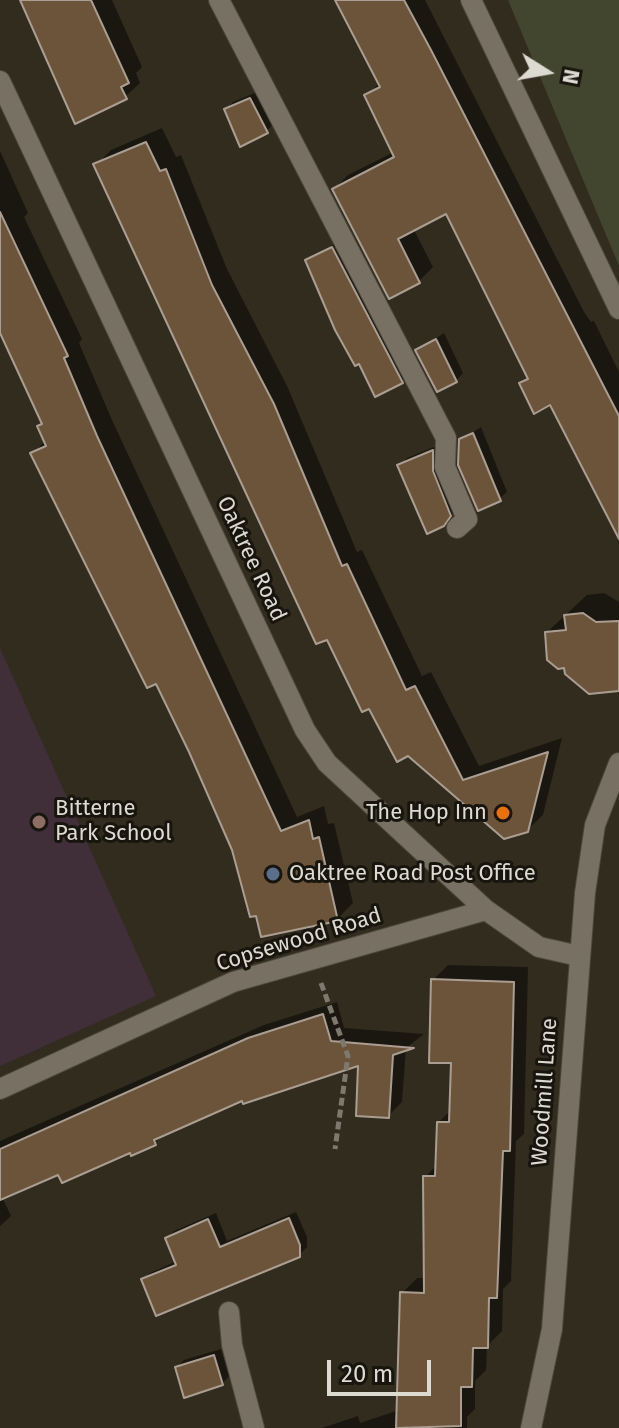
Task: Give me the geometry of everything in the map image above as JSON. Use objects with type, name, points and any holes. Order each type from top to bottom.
[{"type":"street","points":[[219,0],[446,438],[445,467],[467,519],[457,528]]},
{"type":"street","points":[[471,0],[619,309]]},
{"type":"street","name":"Oaktree Road","points":[[0,81],[305,730],[327,763],[486,910],[539,947],[579,956]]},
{"type":"street","name":"Woodmill Lane","points":[[531,1428],[552,1329],[579,956],[595,825],[619,763]]},
{"type":"street","name":"Copsewood Road","points":[[0,1089],[233,982],[486,910]]},
{"type":"street","points":[[229,1312],[232,1345],[254,1428]]},
{"type":"path","points":[[313,960],[348,1056],[335,1149]]},
{"type":"shaded area","name":"Bitterne Park School","points":[[0,648],[156,996],[0,1066]]},
{"type":"green space","points":[[508,0],[619,0],[619,266]]},
{"type":"building","points":[[20,0],[91,0],[129,83],[121,87],[127,99],[75,124]]},
{"type":"building","points":[[335,0],[404,0],[431,50],[619,416],[619,539],[550,405],[534,414],[519,383],[528,379],[446,214],[398,239],[420,283],[389,299],[332,189],[394,157],[364,95],[380,87]]},
{"type":"building","points":[[250,98],[268,133],[240,147],[224,109]]},
{"type":"building","points":[[146,142],[160,171],[166,169],[212,285],[274,404],[342,566],[347,564],[406,690],[415,686],[463,780],[548,752],[528,832],[504,839],[408,756],[397,762],[369,709],[362,712],[327,640],[316,644],[93,164]]},
{"type":"building","points":[[0,212],[68,356],[64,358],[97,436],[281,831],[309,820],[313,839],[319,837],[338,921],[261,937],[256,916],[250,917],[232,850],[189,752],[156,684],[147,688],[30,453],[46,446],[37,426],[42,424],[0,333]]},
{"type":"building","points":[[332,247],[403,383],[375,397],[359,364],[355,366],[335,330],[305,260]]},
{"type":"building","points":[[436,339],[457,382],[437,392],[415,350]]},
{"type":"building","points":[[473,433],[501,501],[478,511],[458,465],[459,439]]},
{"type":"building","points":[[433,450],[433,471],[451,516],[444,526],[427,534],[397,465]]},
{"type":"building","points":[[583,613],[596,622],[619,621],[619,691],[589,694],[565,674],[564,668],[558,669],[547,660],[545,632],[566,630],[564,615]]},
{"type":"building","points":[[431,979],[514,982],[510,1151],[503,1151],[497,1298],[489,1298],[488,1348],[473,1348],[472,1387],[461,1387],[461,1426],[396,1428],[400,1292],[424,1293],[423,1176],[435,1176],[437,1122],[449,1122],[451,1063],[429,1063]]},
{"type":"building","points":[[323,1014],[331,1041],[414,1048],[393,1055],[389,1118],[356,1116],[358,1066],[243,1104],[242,1101],[154,1140],[156,1145],[131,1156],[130,1153],[62,1183],[58,1175],[0,1200],[0,1149],[248,1038]]},
{"type":"building","points":[[289,1218],[300,1245],[300,1257],[156,1316],[141,1279],[176,1265],[165,1238],[208,1219],[220,1247]]},
{"type":"building","points":[[214,1355],[223,1385],[184,1398],[175,1367]]},
{"type":"place","name":"The Hop Inn","points":[[503,813]]},
{"type":"place","name":"Bitterne Park School","points":[[39,822]]},
{"type":"place","name":"Oaktree Road Post Office","points":[[273,874]]}]
